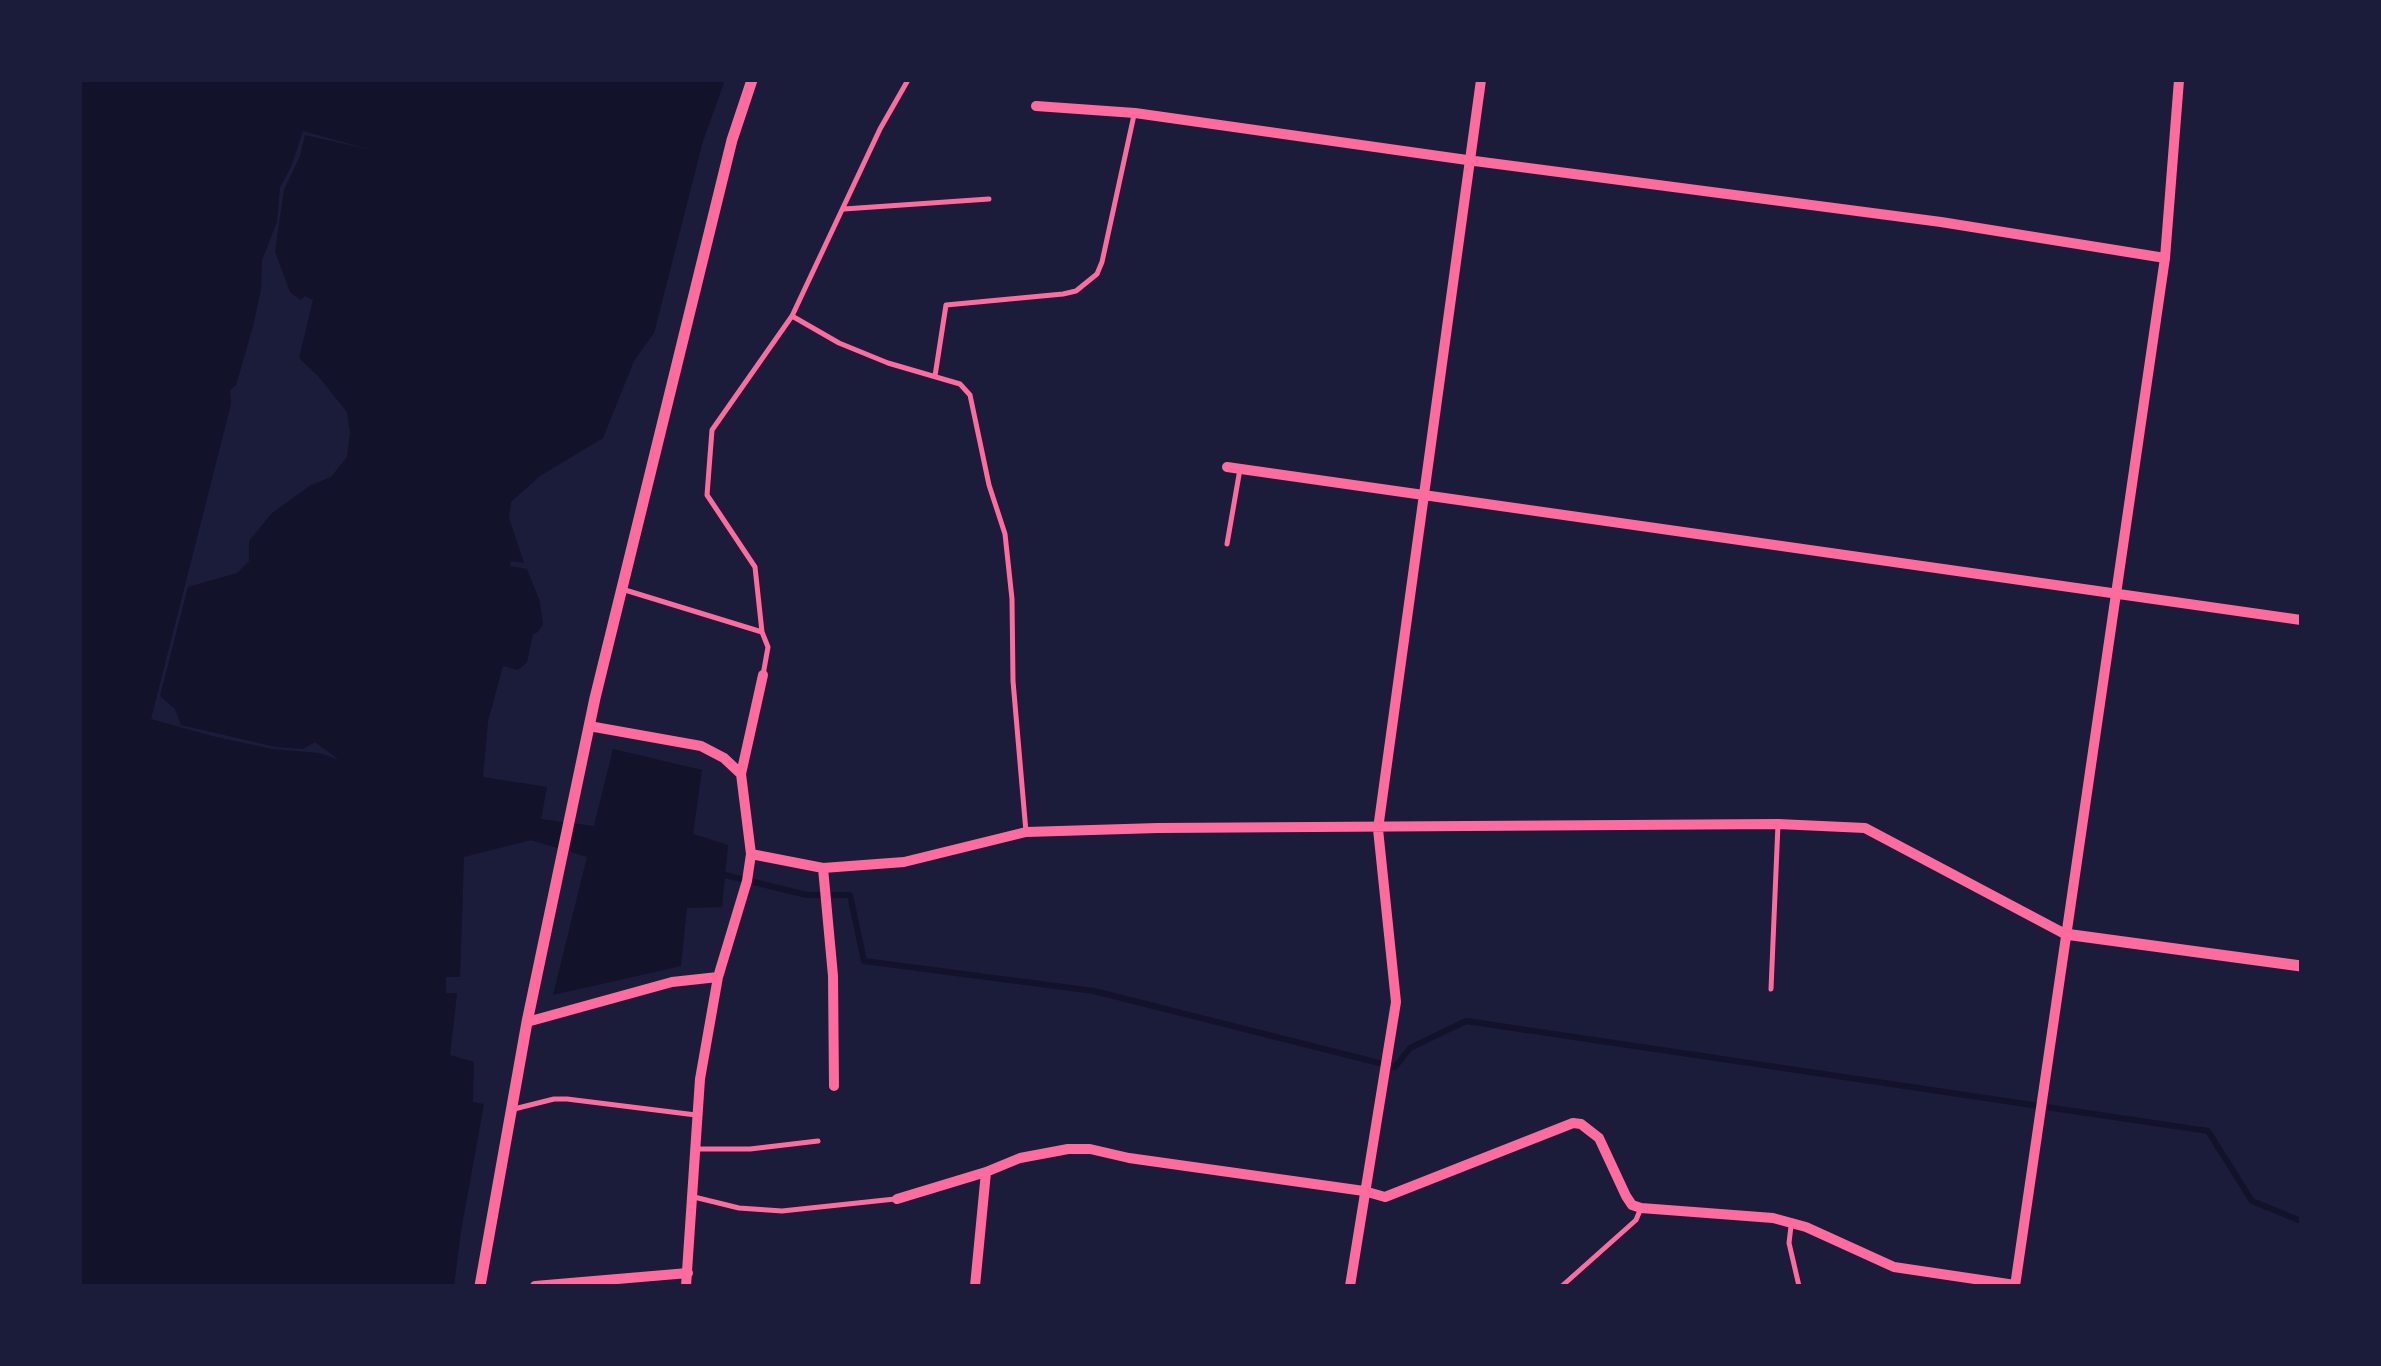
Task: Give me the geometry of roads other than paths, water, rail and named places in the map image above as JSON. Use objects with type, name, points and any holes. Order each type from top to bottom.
[{"type":"street","points":[[480,1286],[527,1022],[589,726],[732,140],[752,80]]},
{"type":"street","points":[[1350,1286],[1396,1002],[1378,829],[1481,80]]},
{"type":"street","points":[[898,1198],[1020,1158],[1068,1149],[1090,1149],[1393,1196],[1572,1123],[1581,1124],[1599,1138],[1626,1196],[1641,1208],[1793,1222],[1894,1267],[2015,1285],[2165,258],[2179,80]]},
{"type":"street","points":[[1036,106],[1135,112],[1940,222],[2165,258]]},
{"type":"street","points":[[1227,467],[2301,620]]},
{"type":"street","points":[[686,1286],[696,1115],[718,978],[747,882],[751,854],[741,774],[763,675]]},
{"type":"street","points":[[589,726],[701,746],[724,758],[741,774]]},
{"type":"street","points":[[751,854],[823,868],[904,862],[1026,832],[1778,824],[1865,828],[2065,934],[2301,966]]},
{"type":"street","points":[[823,868],[832,976],[834,1086]]},
{"type":"street","points":[[527,1022],[672,982],[718,978]]},
{"type":"street","points":[[975,1286],[986,1172]]},
{"type":"street","points":[[535,1286],[688,1273]]},
{"type":"lane","points":[[763,675],[768,648],[762,632],[753,561],[706,495],[712,430],[792,316],[880,129],[908,80]]},
{"type":"lane","points":[[935,376],[946,305],[1064,294],[1076,291],[1096,274],[1102,262],[1135,112]]},
{"type":"lane","points":[[844,209],[989,199]]},
{"type":"lane","points":[[792,316],[839,343],[888,363],[965,386],[970,395],[989,485],[1005,534],[1026,832]]},
{"type":"lane","points":[[1227,544],[1240,469]]},
{"type":"lane","points":[[622,589],[762,632]]},
{"type":"lane","points":[[1771,989],[1778,824]]},
{"type":"lane","points":[[511,1110],[554,1098],[696,1115]]},
{"type":"lane","points":[[696,1149],[818,1141]]},
{"type":"lane","points":[[694,1197],[782,1212],[898,1198]]},
{"type":"lane","points":[[1562,1286],[1636,1220],[1641,1208]]},
{"type":"lane","points":[[1793,1222],[1788,1234],[1799,1286]]},
{"type":"waterway","points":[[725,875],[807,895],[850,895],[864,961],[1094,991],[1395,1067],[1410,1048],[1466,1021],[2208,1131],[2252,1201],[2301,1221]]}]
